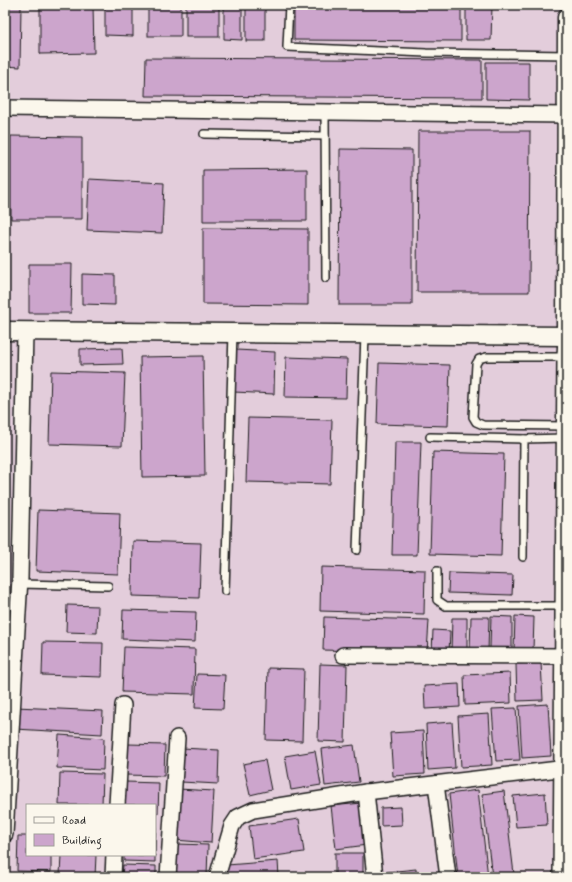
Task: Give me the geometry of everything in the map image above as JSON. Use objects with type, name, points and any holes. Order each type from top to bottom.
[{"type":"street","points":[[562,877],[565,768],[564,606],[566,549],[565,357],[567,17]]},
{"type":"street","points":[[5,108],[566,115]]},
{"type":"street","points":[[5,331],[566,336]]},
{"type":"street","points":[[5,834],[20,584],[25,331]]},
{"type":"street","points":[[343,655],[564,656]]},
{"type":"street","points":[[117,804],[123,705]]},
{"type":"street","points":[[168,877],[177,738]]},
{"type":"street","points":[[217,877],[232,826],[238,817],[253,810],[366,792],[565,768]]},
{"type":"street","points":[[436,784],[448,877]]},
{"type":"street","points":[[366,792],[375,877]]},
{"type":"street","points":[[113,877],[114,856]]},
{"type":"lane","points":[[289,5],[287,47],[426,53],[567,55]]},
{"type":"lane","points":[[325,112],[326,278]]},
{"type":"lane","points":[[204,134],[325,136]]},
{"type":"lane","points":[[225,591],[233,333]]},
{"type":"lane","points":[[357,550],[365,335]]},
{"type":"lane","points":[[565,357],[486,357],[479,359],[476,364],[473,417],[476,422],[483,425],[565,432]]},
{"type":"lane","points":[[430,437],[524,439],[565,432]]},
{"type":"lane","points":[[522,556],[524,439]]},
{"type":"lane","points":[[437,571],[436,600],[446,606],[564,606]]},
{"type":"lane","points":[[20,584],[108,586]]},
{"type":"shaded area","points":[[5,5],[567,5],[567,877],[5,877]]},
{"type":"building","points":[[5,5],[21,5],[20,67],[5,66]]},
{"type":"building","points":[[40,5],[93,5],[94,53],[40,54]]},
{"type":"building","points":[[148,5],[181,5],[181,36],[148,36]]},
{"type":"building","points":[[186,5],[219,5],[219,37],[186,37]]},
{"type":"building","points":[[224,5],[242,5],[242,40],[224,39]]},
{"type":"building","points":[[246,5],[265,5],[265,41],[246,41]]},
{"type":"building","points":[[294,5],[461,5],[461,41],[294,40]]},
{"type":"building","points":[[466,5],[492,5],[491,40],[466,40]]},
{"type":"building","points":[[105,6],[133,6],[133,36],[105,35]]},
{"type":"building","points":[[146,58],[482,60],[482,98],[145,96]]},
{"type":"building","points":[[486,62],[529,62],[529,100],[486,99]]},
{"type":"building","points":[[418,131],[530,131],[529,292],[417,292]]},
{"type":"building","points":[[11,136],[82,137],[82,219],[11,219]]},
{"type":"building","points":[[340,149],[412,150],[412,305],[339,305]]},
{"type":"building","points":[[307,169],[307,221],[203,221],[203,170]]},
{"type":"building","points":[[89,179],[164,183],[162,233],[87,230]]},
{"type":"building","points":[[203,228],[308,229],[308,305],[203,304]]},
{"type":"building","points":[[29,264],[72,264],[71,313],[29,313]]},
{"type":"building","points":[[82,274],[115,275],[115,305],[82,304]]},
{"type":"building","points":[[122,348],[123,364],[80,365],[80,349]]},
{"type":"building","points":[[236,350],[275,352],[274,394],[234,392]]},
{"type":"building","points":[[203,356],[205,476],[142,477],[140,357]]},
{"type":"building","points":[[286,357],[347,359],[346,398],[285,397]]},
{"type":"building","points":[[379,363],[450,365],[448,426],[377,424]]},
{"type":"building","points":[[51,371],[125,373],[122,446],[49,444]]},
{"type":"building","points":[[248,418],[332,420],[330,484],[246,482]]},
{"type":"building","points":[[395,442],[421,442],[417,555],[392,555]]},
{"type":"building","points":[[433,452],[504,454],[501,556],[430,554]]},
{"type":"building","points":[[38,510],[120,513],[118,574],[36,571]]},
{"type":"building","points":[[133,541],[201,543],[199,598],[132,596]]},
{"type":"building","points":[[321,567],[425,570],[424,614],[320,611]]},
{"type":"building","points":[[449,573],[513,575],[512,595],[448,593]]},
{"type":"building","points":[[67,605],[98,606],[97,633],[66,632]]},
{"type":"building","points":[[123,610],[196,612],[195,642],[122,639]]},
{"type":"building","points":[[491,616],[512,617],[512,648],[490,648]]},
{"type":"building","points":[[515,616],[534,617],[533,650],[514,650]]},
{"type":"building","points":[[324,617],[429,620],[427,653],[323,650]]},
{"type":"building","points":[[471,617],[489,617],[488,651],[470,651]]},
{"type":"building","points":[[452,618],[467,618],[467,653],[451,652]]},
{"type":"building","points":[[433,630],[450,631],[449,653],[432,653]]},
{"type":"building","points":[[43,642],[103,643],[102,677],[42,675]]},
{"type":"building","points":[[124,647],[195,649],[194,694],[122,692]]},
{"type":"building","points":[[541,663],[543,700],[517,701],[516,664]]},
{"type":"building","points":[[320,664],[347,665],[345,742],[318,741]]},
{"type":"building","points":[[268,668],[304,669],[302,741],[266,740]]},
{"type":"building","points":[[510,673],[511,703],[465,705],[464,675]]},
{"type":"building","points":[[197,674],[225,675],[223,709],[195,708]]},
{"type":"building","points":[[459,684],[460,707],[425,709],[424,686]]},
{"type":"building","points":[[548,704],[551,756],[522,758],[519,706]]},
{"type":"building","points":[[16,707],[103,711],[102,734],[15,729]]},
{"type":"building","points":[[516,708],[520,760],[496,761],[492,709]]},
{"type":"building","points":[[489,714],[492,765],[461,767],[458,716]]},
{"type":"building","points":[[452,722],[455,768],[428,770],[426,724]]},
{"type":"building","points":[[423,731],[425,774],[393,776],[390,733]]},
{"type":"building","points":[[59,735],[104,738],[103,770],[57,768]]},
{"type":"building","points":[[128,744],[165,745],[164,776],[126,775]]},
{"type":"building","points":[[354,745],[359,782],[325,786],[321,749]]},
{"type":"building","points":[[182,748],[219,750],[218,784],[181,782]]},
{"type":"building","points":[[315,751],[321,785],[291,790],[285,756]]},
{"type":"building","points":[[265,760],[271,790],[250,795],[243,764]]},
{"type":"building","points":[[60,773],[103,774],[102,804],[59,804]]},
{"type":"building","points":[[126,782],[159,783],[158,813],[156,813],[156,804],[125,804]]},
{"type":"building","points":[[178,789],[214,791],[211,843],[175,840]]},
{"type":"building","points":[[478,790],[488,877],[458,877],[449,794]]},
{"type":"building","points":[[504,791],[514,874],[492,877],[482,794]]},
{"type":"building","points":[[545,793],[547,825],[516,827],[513,796]]},
{"type":"building","points":[[362,803],[367,845],[336,849],[331,806]]},
{"type":"building","points":[[401,807],[402,825],[381,826],[381,808]]},
{"type":"building","points":[[299,819],[304,852],[253,859],[249,826]]},
{"type":"building","points":[[18,836],[26,836],[26,856],[51,856],[51,872],[17,871]]},
{"type":"building","points":[[177,844],[208,845],[207,877],[176,875]]},
{"type":"building","points":[[335,853],[363,853],[363,877],[335,877]]},
{"type":"building","points":[[61,856],[96,856],[95,877],[60,875]]},
{"type":"building","points":[[124,856],[155,856],[155,862],[124,861]]},
{"type":"building","points":[[278,861],[279,877],[228,877],[227,865]]},
{"type":"building","points":[[123,865],[156,866],[156,877],[122,877]]},
{"type":"building","points":[[416,869],[416,877],[387,877],[387,872]]}]
